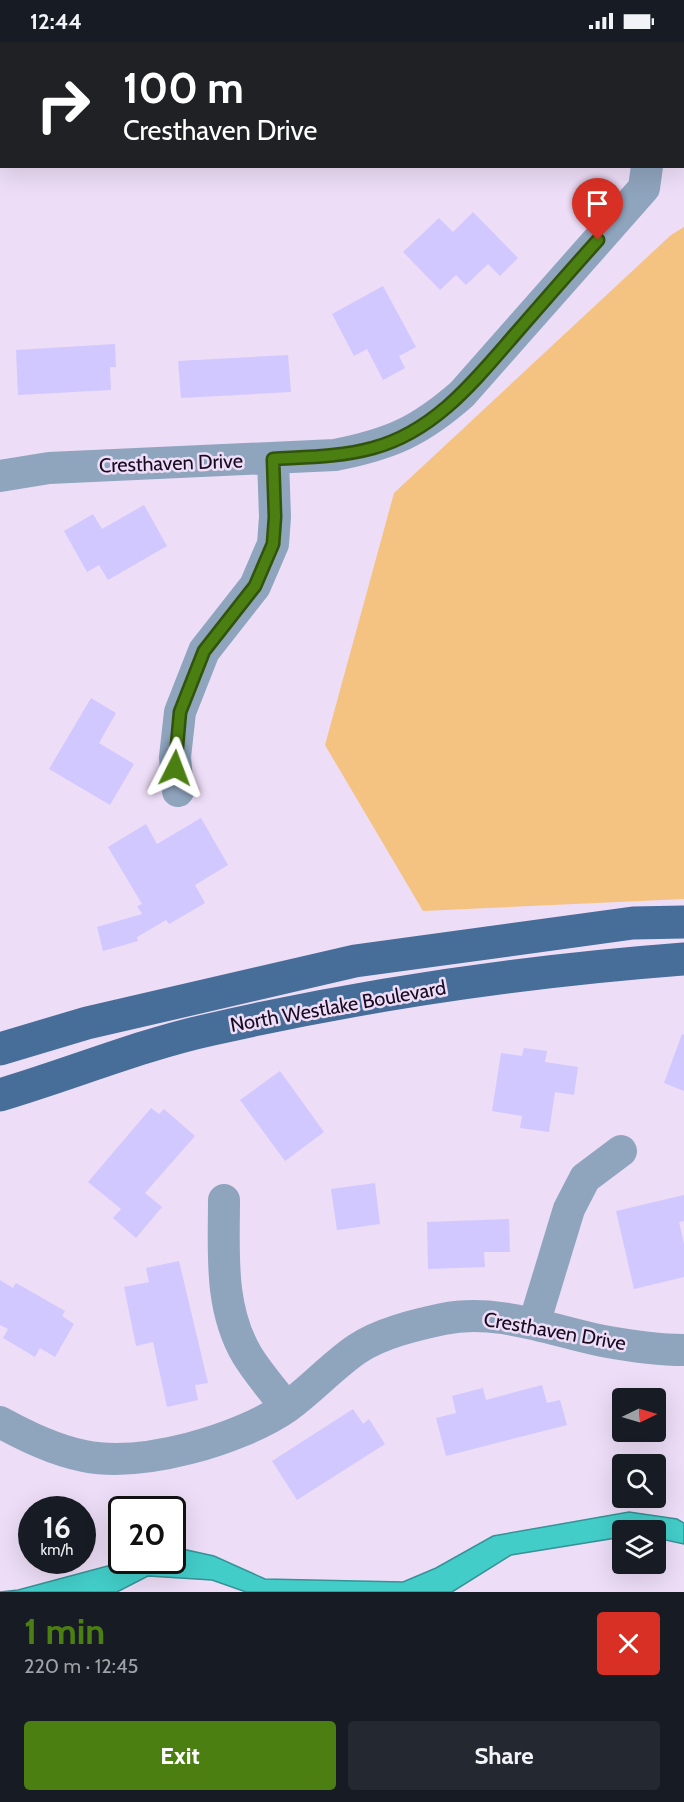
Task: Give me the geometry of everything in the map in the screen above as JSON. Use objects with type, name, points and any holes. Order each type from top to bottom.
[{"type":"main road","name":"North Westlake Boulevard","points":[[0,1049],[87,1023],[355,961],[633,923],[684,922]]},
{"type":"main road","name":"North Westlake Boulevard","points":[[0,1095],[120,1055],[211,1029],[384,995],[538,973],[684,959]]},
{"type":"street","name":"Cresthaven Drive","points":[[0,476],[49,468],[335,455],[374,448],[405,435],[436,417],[462,394],[644,188],[647,168]]},
{"type":"street","points":[[178,791],[175,757],[180,712],[204,651],[255,586],[273,544],[275,517],[273,459]]},
{"type":"street","points":[[534,1324],[569,1209],[585,1178],[621,1151]]},
{"type":"street","points":[[224,1200],[224,1283],[232,1321],[247,1354],[286,1407]]},
{"type":"street","name":"Cresthaven Drive","points":[[0,1422],[34,1439],[85,1456],[135,1458],[175,1452],[234,1435],[286,1407],[358,1348],[406,1328],[445,1318],[494,1316],[603,1340],[664,1350],[684,1350]]},
{"type":"shaded area","points":[[684,227],[684,899],[423,911],[325,745],[394,493],[671,235]]},
{"type":"shaded area","points":[[629,1512],[677,1519],[684,1523],[684,1544],[666,1540],[666,1520],[612,1520],[612,1539],[511,1555],[452,1592],[246,1592],[212,1580],[148,1576],[117,1592],[0,1592],[18,1590],[78,1574],[96,1574],[96,1569],[108,1566],[108,1574],[186,1574],[186,1550],[214,1556],[265,1579],[403,1582],[436,1568],[493,1536]]},
{"type":"building","points":[[473,212],[518,258],[500,276],[488,264],[466,285],[456,275],[440,290],[403,252],[439,218],[453,232]]},
{"type":"building","points":[[383,286],[416,347],[399,356],[405,368],[383,380],[367,349],[354,356],[332,314]]},
{"type":"building","points":[[115,344],[116,367],[110,367],[111,390],[18,395],[16,350]]},
{"type":"building","points":[[288,355],[291,392],[181,398],[178,361]]},
{"type":"building","points":[[144,505],[167,546],[108,580],[99,565],[87,572],[64,531],[93,514],[102,529]]},
{"type":"building","points":[[91,698],[116,713],[99,743],[134,764],[110,805],[49,769]]},
{"type":"building","points":[[201,818],[228,865],[195,885],[205,903],[169,924],[166,920],[137,937],[138,941],[103,951],[97,927],[142,914],[137,906],[142,904],[108,847],[146,824],[157,844]]},
{"type":"building","points":[[682,1034],[684,1035],[684,1091],[664,1083]]},
{"type":"building","points":[[524,1048],[547,1051],[545,1062],[578,1067],[574,1095],[555,1092],[549,1132],[520,1128],[522,1116],[492,1111],[501,1053],[522,1056]]},
{"type":"building","points":[[280,1071],[324,1132],[285,1161],[240,1100]]},
{"type":"building","points":[[151,1108],[159,1114],[164,1109],[195,1136],[145,1193],[162,1207],[136,1238],[113,1218],[121,1209],[88,1182]]},
{"type":"building","points":[[375,1183],[380,1224],[337,1230],[331,1189]]},
{"type":"building","points":[[684,1195],[684,1221],[679,1222],[684,1244],[684,1277],[634,1289],[616,1211]]},
{"type":"building","points":[[509,1219],[510,1252],[484,1252],[485,1267],[428,1269],[427,1222]]},
{"type":"building","points":[[179,1261],[208,1383],[195,1385],[198,1400],[167,1407],[153,1342],[136,1346],[124,1287],[149,1282],[146,1268]]},
{"type":"building","points":[[0,1280],[13,1288],[16,1283],[65,1311],[62,1316],[74,1324],[55,1357],[40,1348],[35,1357],[3,1338],[8,1329],[0,1325]]},
{"type":"building","points":[[542,1385],[547,1403],[560,1400],[567,1425],[446,1456],[436,1418],[456,1413],[452,1396],[483,1388],[486,1400]]},
{"type":"building","points":[[353,1409],[363,1424],[369,1419],[385,1444],[297,1500],[272,1461]]},
{"type":"route","points":[[175,768],[180,712],[204,651],[255,586],[273,544],[275,517],[273,459],[335,455],[374,448],[405,435],[436,417],[462,394],[598,240]]}]
